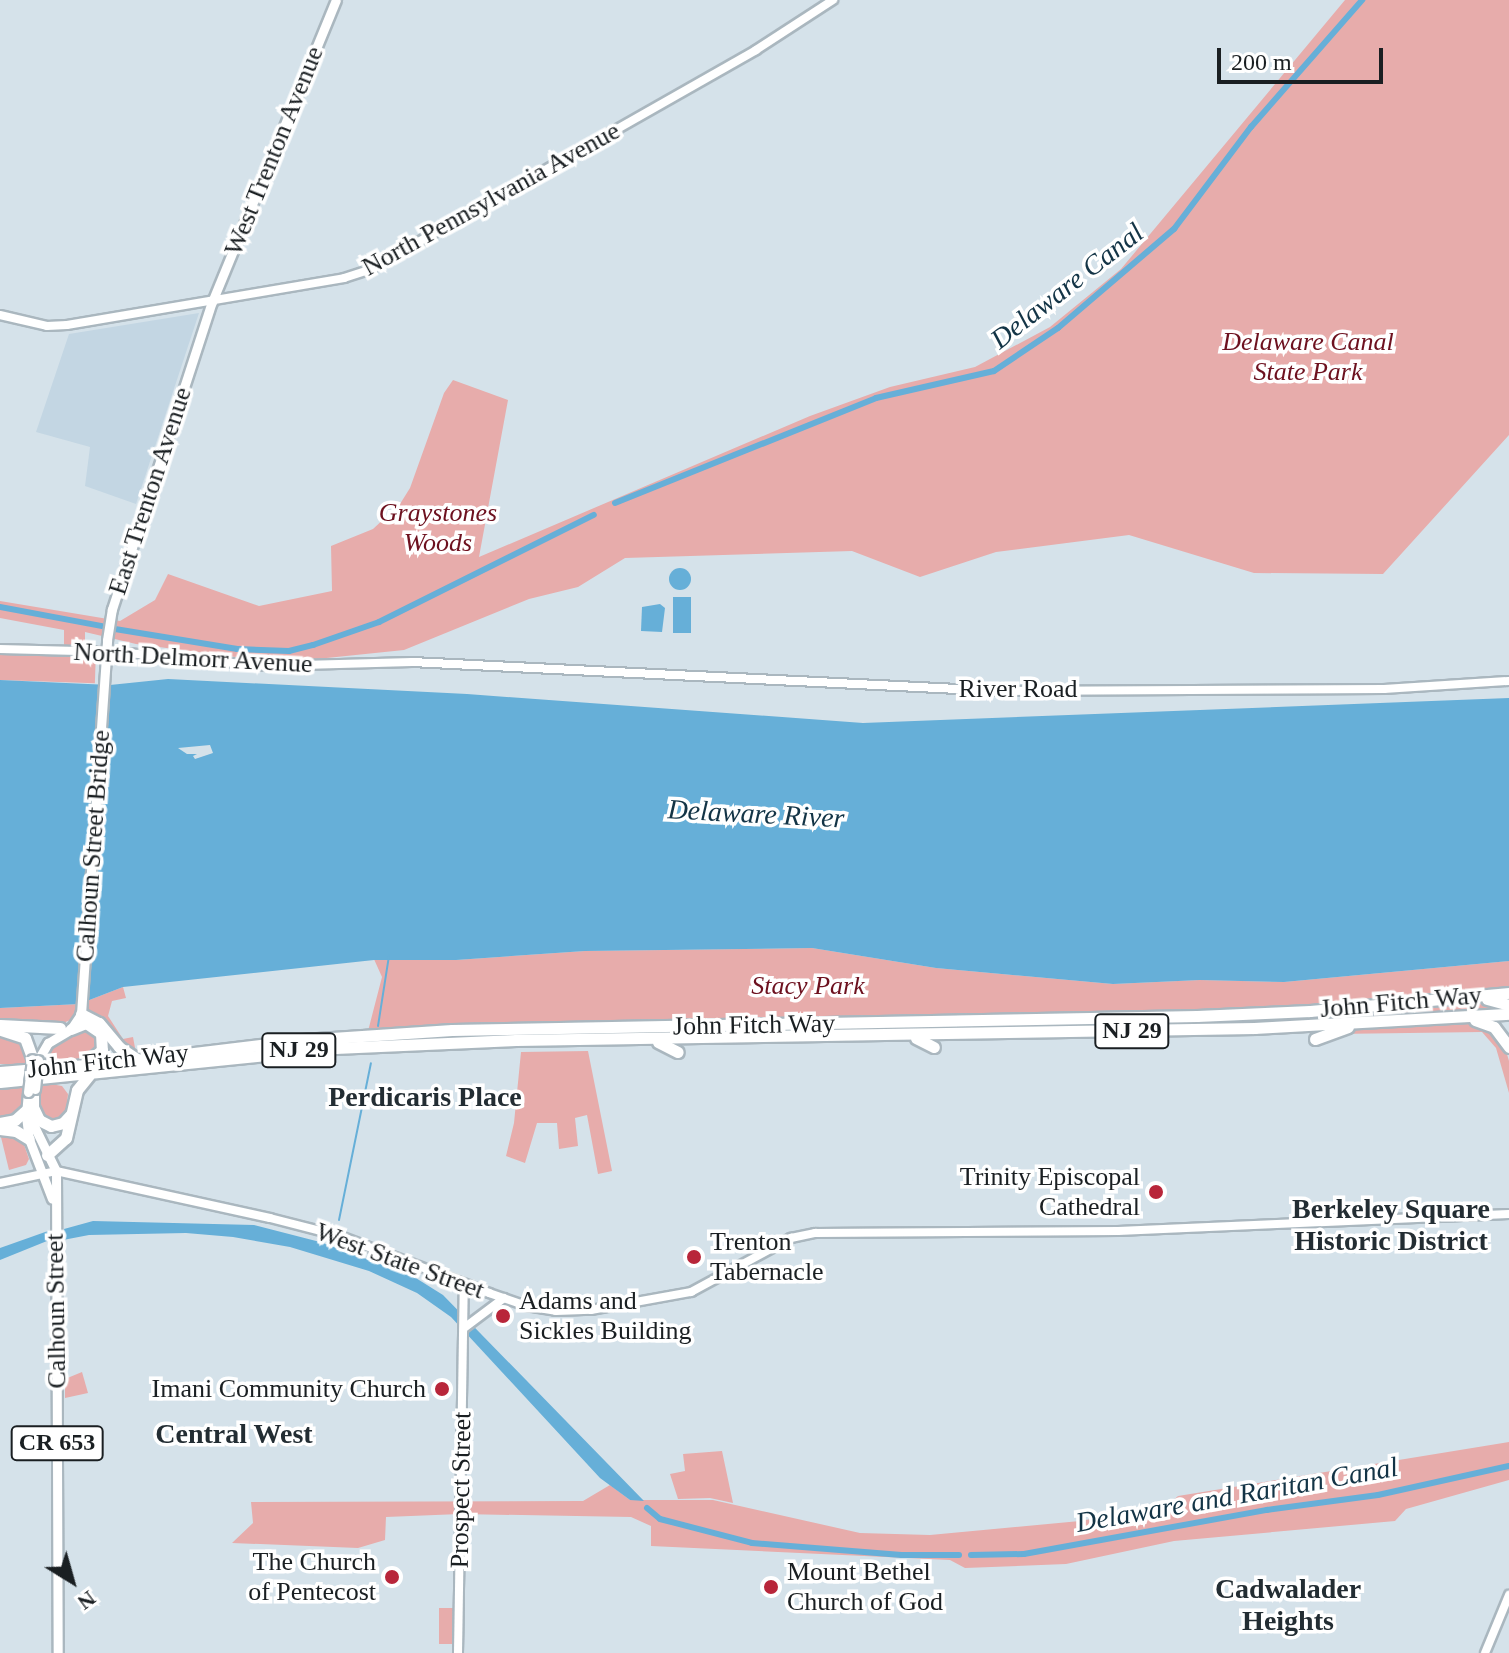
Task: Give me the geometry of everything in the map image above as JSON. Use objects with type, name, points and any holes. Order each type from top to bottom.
[{"type":"highway","name":"John Fitch Way","points":[[0,1082],[52,1078],[138,1059],[302,1040],[515,1027],[1197,1016],[1509,993]]},
{"type":"highway","points":[[1423,1000],[1484,998],[1509,1005]]},
{"type":"highway","points":[[81,1013],[99,1023],[119,1047],[138,1059]]},
{"type":"highway","name":"John Fitch Way","points":[[0,1072],[86,1070],[335,1048],[516,1040],[1255,1028],[1509,1014]]},
{"type":"highway","points":[[1459,1017],[1490,1024],[1509,1047]]},
{"type":"highway","points":[[1315,1039],[1361,1022]]},
{"type":"highway","points":[[0,1027],[66,1028],[89,1024],[98,1028],[103,1039],[74,1100],[66,1138],[47,1155]]},
{"type":"highway","points":[[0,1027],[25,1038],[34,1059]]},
{"type":"highway","points":[[904,1036],[934,1047]]},
{"type":"highway","points":[[650,1039],[678,1052]]},
{"type":"highway","points":[[52,1078],[66,1085],[74,1100]]},
{"type":"highway","points":[[0,1126],[30,1109],[39,1120],[51,1126],[63,1123],[71,1113]]},
{"type":"highway","points":[[0,1126],[29,1139]]},
{"type":"main road","name":"West Trenton Avenue","points":[[212,302],[336,0]]},
{"type":"main road","name":"North Pennsylvania Avenue","points":[[0,315],[58,326],[344,278],[381,265],[776,38],[833,0]]},
{"type":"main road","name":"East Trenton Avenue","points":[[105,685],[111,616],[212,302]]},
{"type":"main road","name":"North Delmorr Avenue","points":[[0,649],[106,652],[278,666],[435,663],[527,667]]},
{"type":"main road","name":"River Road","points":[[527,667],[1009,691],[1395,689],[1509,681]]},
{"type":"main road","name":"Calhoun Street Bridge","points":[[81,1013],[105,685]]},
{"type":"main road","points":[[34,1059],[81,1013]]},
{"type":"main road","name":"Calhoun Street","points":[[34,1059],[29,1139],[55,1210]]},
{"type":"main road","name":"Calhoun Street","points":[[30,1109],[34,1126],[56,1171],[58,1653]]},
{"type":"main road","name":"West State Street","points":[[0,1183],[56,1171],[315,1229],[536,1309],[566,1311],[681,1295],[718,1279],[791,1238],[815,1233],[1118,1231],[1509,1214]]},
{"type":"main road","name":"Prospect Street","points":[[458,1653],[464,1284]]},
{"type":"main road","points":[[464,1329],[504,1298]]},
{"type":"main road","points":[[1485,1653],[1509,1595]]},
{"type":"shaded area","points":[[199,313],[136,504],[85,486],[90,447],[36,432],[69,334]]},
{"type":"green space","name":"Delaware Canal State Park","points":[[1345,0],[1509,0],[1509,435],[1383,574],[1254,573],[1129,535],[996,552],[920,577],[852,551],[625,558],[578,587],[529,599],[404,650],[317,659],[243,658],[136,644],[85,632],[85,649],[64,648],[64,630],[0,618],[0,601],[120,621],[155,600],[168,574],[259,606],[332,591],[331,546],[373,529],[400,504],[410,488],[444,393],[453,380],[508,400],[479,557],[810,416],[890,387],[975,367],[1050,327],[1121,269]]},
{"type":"green space","points":[[0,649],[96,652],[95,683],[0,680]]},
{"type":"green space","name":"Stacy Park","points":[[812,948],[936,968],[1113,984],[1200,980],[1284,982],[1509,961],[1509,995],[1274,1013],[367,1035],[382,977],[373,957],[456,960],[585,951]]},
{"type":"green space","points":[[123,987],[126,998],[112,1001],[108,1016],[123,1039],[133,1037],[136,1053],[122,1046],[110,1027],[73,1019],[58,1025],[0,1023],[0,1008],[79,1004]]},
{"type":"green space","points":[[1489,1001],[1509,1008],[1404,1014],[1402,1009]]},
{"type":"green space","points":[[1483,1025],[1504,1044],[1509,1061],[1509,1093],[1496,1048],[1482,1032],[1335,1034],[1360,1027]]},
{"type":"green space","points":[[80,1029],[96,1033],[98,1049],[86,1058],[44,1063],[52,1046]]},
{"type":"green space","points":[[0,1035],[23,1041],[28,1051],[26,1064],[0,1064]]},
{"type":"green space","points":[[588,1051],[612,1171],[598,1174],[587,1115],[575,1118],[578,1146],[559,1149],[557,1123],[537,1123],[525,1163],[506,1156],[514,1123],[521,1052]]},
{"type":"green space","points":[[42,1085],[62,1086],[68,1094],[66,1114],[54,1123],[44,1119],[40,1100]]},
{"type":"green space","points":[[25,1087],[20,1112],[0,1121],[0,1090]]},
{"type":"green space","points":[[0,1133],[21,1136],[29,1159],[26,1165],[9,1170]]},
{"type":"green space","points":[[82,1372],[88,1393],[65,1398],[65,1379]]},
{"type":"green space","points":[[1509,1442],[1509,1480],[1406,1509],[1395,1521],[1174,1541],[1066,1564],[965,1568],[950,1560],[651,1546],[651,1526],[631,1517],[460,1514],[386,1517],[385,1540],[358,1548],[232,1543],[253,1523],[251,1502],[583,1501],[610,1485],[630,1500],[713,1500],[860,1533],[930,1535],[1080,1521],[1168,1505],[1178,1496]]},
{"type":"green space","points":[[722,1451],[733,1503],[710,1498],[678,1499],[670,1474],[685,1471],[683,1454]]},
{"type":"green space","points":[[439,1608],[453,1608],[453,1644],[439,1644]]},
{"type":"water","points":[[680,568],[688,571],[691,579],[688,587],[680,590],[672,587],[669,579],[672,571]]},
{"type":"water","points":[[673,597],[691,597],[691,633],[673,633]]},
{"type":"water","points":[[660,604],[665,608],[662,632],[641,631],[642,607]]},
{"type":"water","name":"Delaware River","points":[[168,679],[467,694],[863,723],[1509,698],[1509,961],[1284,982],[1200,980],[1113,984],[936,968],[812,948],[585,951],[456,960],[374,960],[123,987],[79,1004],[0,1008],[0,680],[110,685]],"holes":[[[210,745],[213,753],[195,759],[193,756],[197,754],[187,754],[178,748]]]},
{"type":"water","points":[[93,1221],[254,1225],[320,1242],[411,1275],[443,1295],[644,1501],[630,1500],[600,1478],[451,1317],[417,1293],[369,1271],[290,1247],[233,1237],[186,1233],[89,1235],[63,1240],[64,1229]]},
{"type":"water","points":[[48,1231],[47,1241],[0,1260],[0,1248]]},
{"type":"waterway","name":"Delaware Canal","points":[[615,503],[876,398],[994,371],[1058,328],[1174,229],[1251,127],[1362,0]]},
{"type":"waterway","name":"Delaware Canal","points":[[115,629],[237,649],[289,651],[379,622],[594,515]]},
{"type":"waterway","name":"Delaware Canal","points":[[0,607],[102,626]]},
{"type":"waterway","points":[[378,1026],[389,956]]},
{"type":"waterway","points":[[339,1220],[371,1063]]},
{"type":"waterway","name":"Delaware and Raritan Canal","points":[[971,1555],[1024,1554],[1267,1510],[1378,1495],[1509,1466]]},
{"type":"waterway","name":"Delaware and Raritan Canal","points":[[647,1508],[660,1519],[752,1543],[902,1555],[959,1555]]},
{"type":"place","name":"Trinity Episcopal Cathedral","points":[[1156,1192]]},
{"type":"place","name":"Trenton Tabernacle","points":[[694,1257]]},
{"type":"place","name":"Adams and Sickles Building","points":[[503,1316]]},
{"type":"place","name":"Imani Community Church","points":[[442,1389]]},
{"type":"place","name":"The Church of Pentecost","points":[[392,1577]]},
{"type":"place","name":"Mount Bethel Church of God","points":[[771,1587]]},
{"type":"district","name":"Perdicaris Place","points":[[425,1097]]},
{"type":"district","name":"Berkeley Square Historic District","points":[[1391,1225]]},
{"type":"district","name":"Central West","points":[[234,1434]]},
{"type":"district","name":"Cadwalader Heights","points":[[1288,1605]]},
{"type":"park label","name":"Graystones Woods","points":[[438,528]]}]
